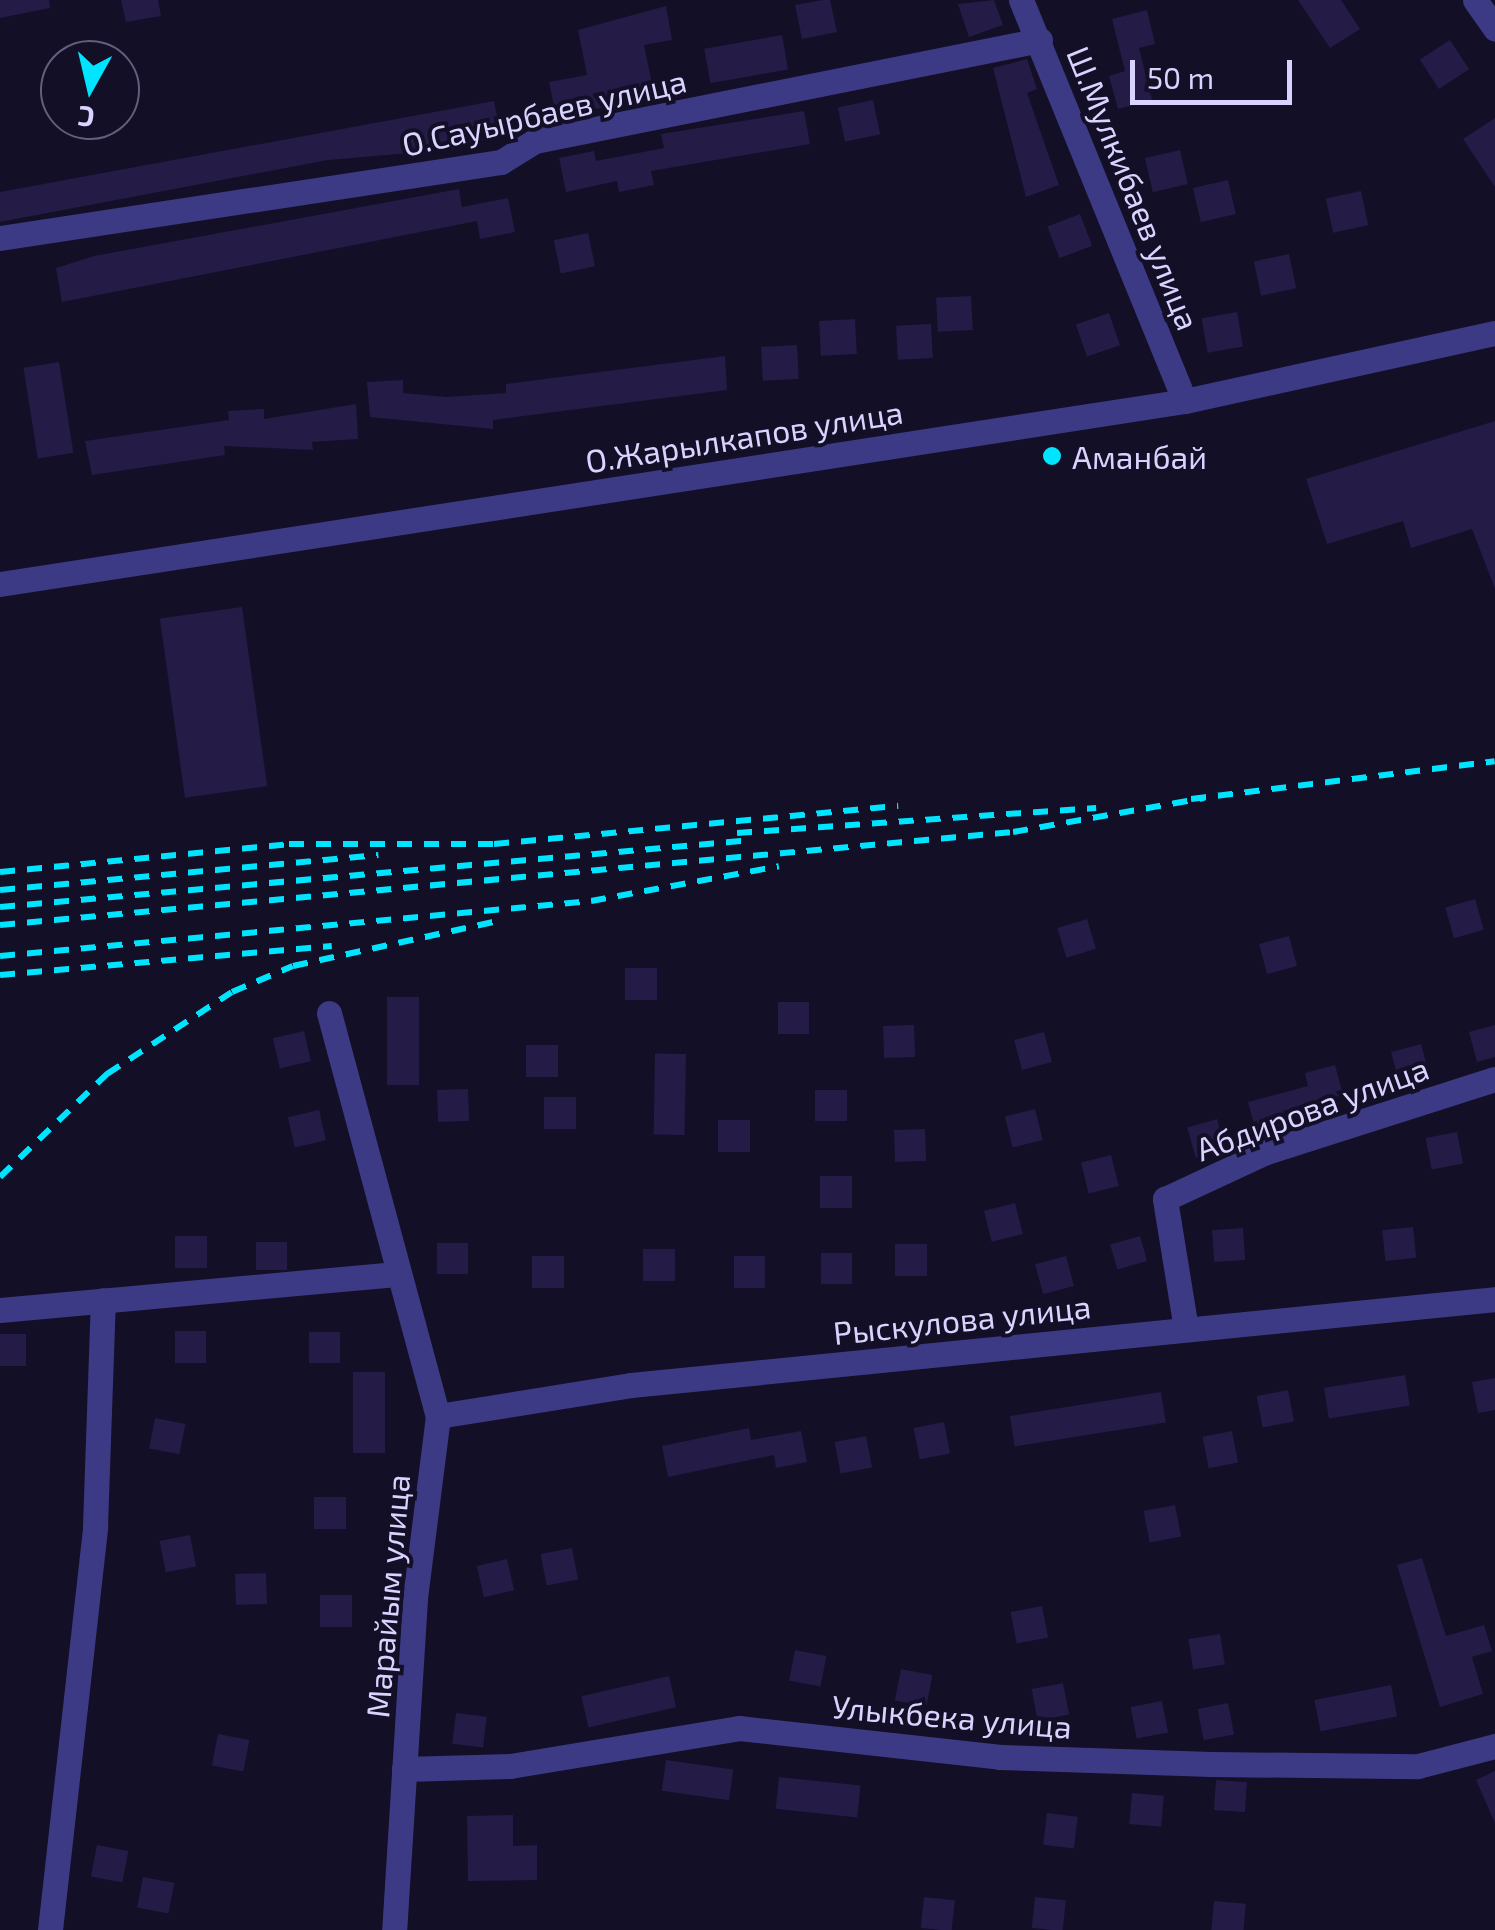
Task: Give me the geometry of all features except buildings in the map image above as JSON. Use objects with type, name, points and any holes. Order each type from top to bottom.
[{"type":"street","name":"Ш.Мулкибаев улица","points":[[1021,0],[1185,401]]},
{"type":"street","points":[[1475,0],[1495,28]]},
{"type":"street","name":"О.Сауырбаев улица","points":[[0,238],[501,162],[535,141],[1040,40]]},
{"type":"street","name":"О.Жарылкапов улица","points":[[0,584],[1185,401],[1495,333]]},
{"type":"street","name":"Марайым улица","points":[[329,1013],[396,1274],[438,1416],[404,1769],[394,1930]]},
{"type":"street","name":"Абдирова улица","points":[[1186,1330],[1165,1198],[1266,1152],[1495,1078]]},
{"type":"street","points":[[0,1310],[396,1274]]},
{"type":"street","name":"Рыскулова улица","points":[[438,1416],[631,1385],[1495,1298]]},
{"type":"street","points":[[50,1930],[95,1526],[103,1300]]},
{"type":"street","name":"Улыкбека улица","points":[[404,1769],[510,1766],[738,1728],[1000,1757],[1211,1764],[1418,1766],[1495,1746]]},
{"type":"railway","points":[[1191,799],[1495,761]]},
{"type":"railway","points":[[0,925],[1013,832],[1204,798]]},
{"type":"railway","points":[[0,872],[289,844],[494,844],[898,806]]},
{"type":"railway","points":[[737,833],[1096,808]]},
{"type":"railway","points":[[0,907],[752,840]]},
{"type":"railway","points":[[0,890],[378,855]]},
{"type":"railway","points":[[0,956],[591,901],[779,866]]},
{"type":"railway","points":[[0,1177],[107,1074],[232,992],[293,966],[493,922]]},
{"type":"railway","points":[[0,975],[332,946]]},
{"type":"place","name":"Аманбай","points":[[1052,456]]}]
